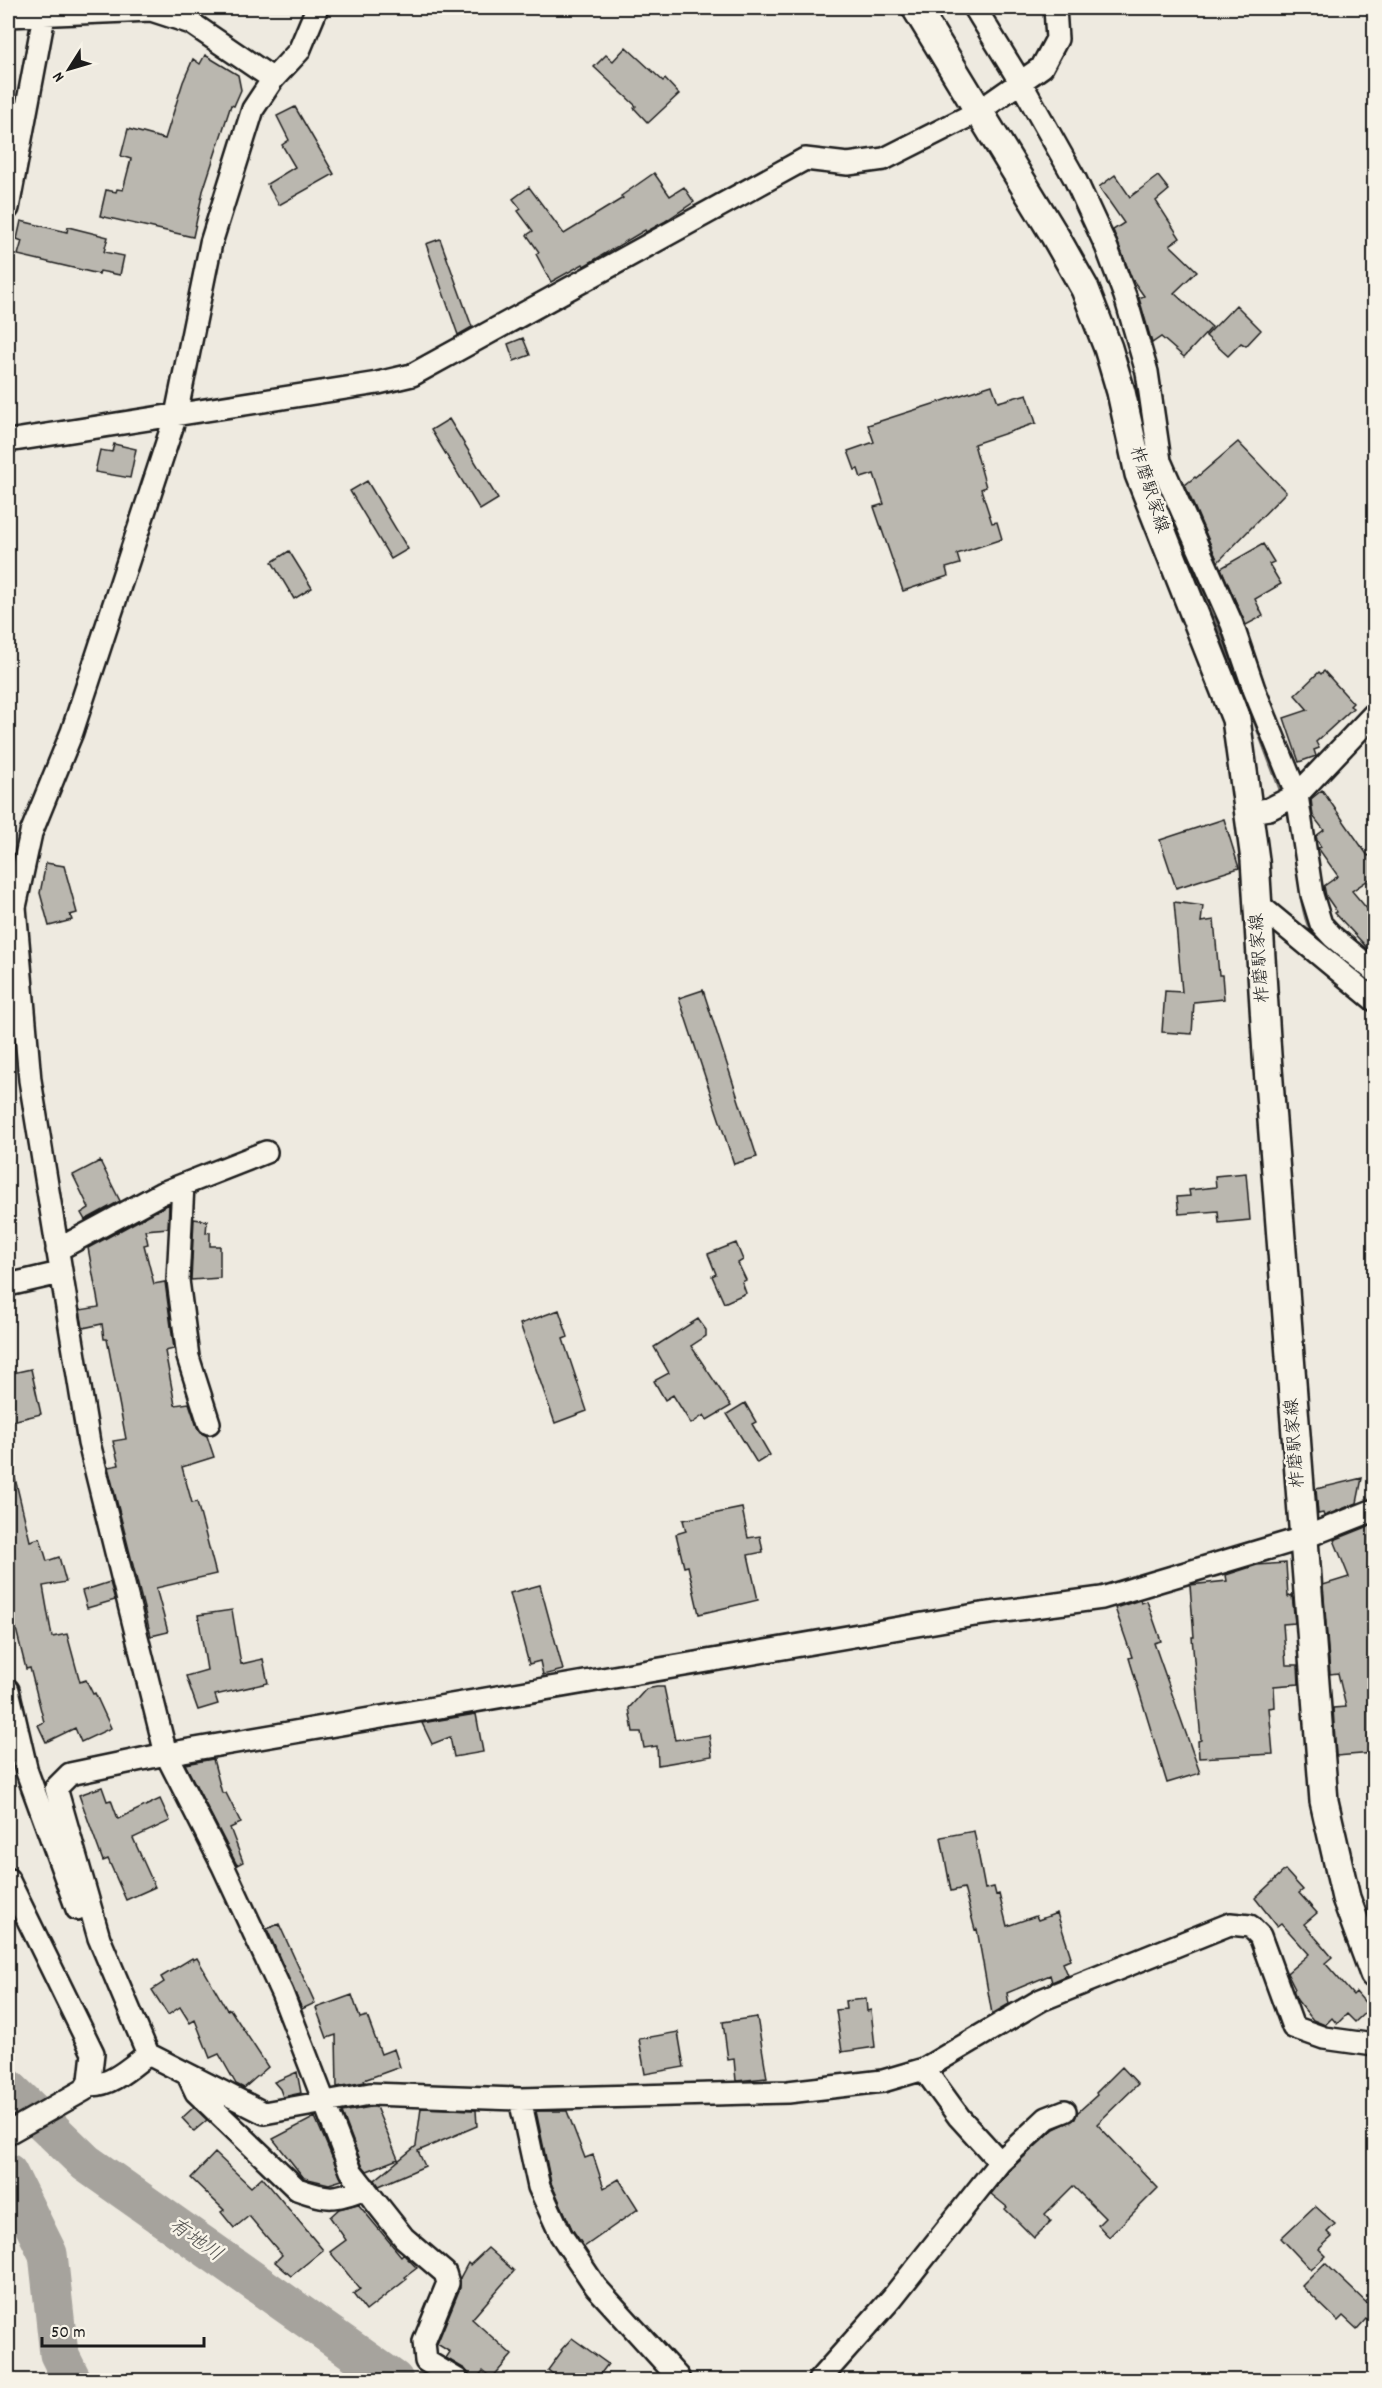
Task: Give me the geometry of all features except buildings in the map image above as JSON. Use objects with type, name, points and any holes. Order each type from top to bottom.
[{"type":"main road","name":"柞磨駅家線","points":[[916,8],[1085,289],[1108,348],[1121,392],[1139,474],[1236,719],[1259,811],[1256,860],[1258,904],[1324,1800],[1346,1898],[1374,1974]]},
{"type":"street","points":[[317,8],[298,51],[273,79],[253,109],[211,243],[176,415],[72,732],[31,833],[15,907],[30,1080],[89,1443],[166,1754],[223,1866],[277,1983],[326,2102],[351,2171],[404,2238],[445,2273],[448,2283],[424,2342],[426,2361],[458,2380]]},
{"type":"street","points":[[975,8],[1021,83],[1075,179],[1106,246],[1125,296],[1147,372],[1160,460],[1232,624],[1254,689],[1297,795],[1312,895],[1321,924],[1374,971]]},
{"type":"street","points":[[8,441],[378,383],[412,375],[805,159],[848,164],[884,159],[979,111],[1042,68],[1057,39],[1055,8]]},
{"type":"street","points":[[8,16],[44,16],[98,10],[151,10],[191,23],[273,79]]},
{"type":"street","points":[[8,208],[44,16]]},
{"type":"street","points":[[1259,811],[1297,795],[1374,714]]},
{"type":"street","points":[[1258,904],[1374,1000]]},
{"type":"street","points":[[57,1250],[162,1193],[266,1152]]},
{"type":"street","points":[[183,1185],[178,1280],[188,1357],[209,1423]]},
{"type":"street","points":[[8,1285],[60,1274]]},
{"type":"street","points":[[1374,1510],[1303,1538],[1102,1598],[975,1615],[166,1754],[70,1774],[56,1788],[99,1938],[148,2054],[264,2113],[370,2094],[520,2099],[788,2092],[884,2081],[924,2069],[1041,2000],[1230,1924],[1250,1926],[1260,1936],[1293,2027],[1324,2038],[1374,2045]]},
{"type":"street","points":[[8,1690],[27,1772],[79,1914],[99,1938]]},
{"type":"street","points":[[8,1879],[93,2053],[93,2064],[86,2087]]},
{"type":"street","points":[[8,2133],[86,2087],[96,2086],[116,2076],[148,2054]]},
{"type":"street","points":[[924,2069],[959,2117],[1000,2162]]},
{"type":"street","points":[[188,2074],[196,2092],[297,2189],[319,2197],[340,2198],[365,2188]]},
{"type":"street","points":[[520,2099],[539,2187],[561,2235],[596,2287],[678,2378]]},
{"type":"street","points":[[819,2380],[892,2298],[1000,2162],[1047,2118],[1065,2111]]},
{"type":"waterway","points":[[1167,501],[1241,682]]},
{"type":"waterway","points":[[1254,715],[1285,797]]},
{"type":"waterway","points":[[1304,902],[1312,928],[1330,948]]},
{"type":"waterway","name":"有地川","points":[[8,2088],[86,2163],[394,2380]]},
{"type":"waterway","points":[[8,2173],[48,2254],[59,2354],[72,2380]]}]
